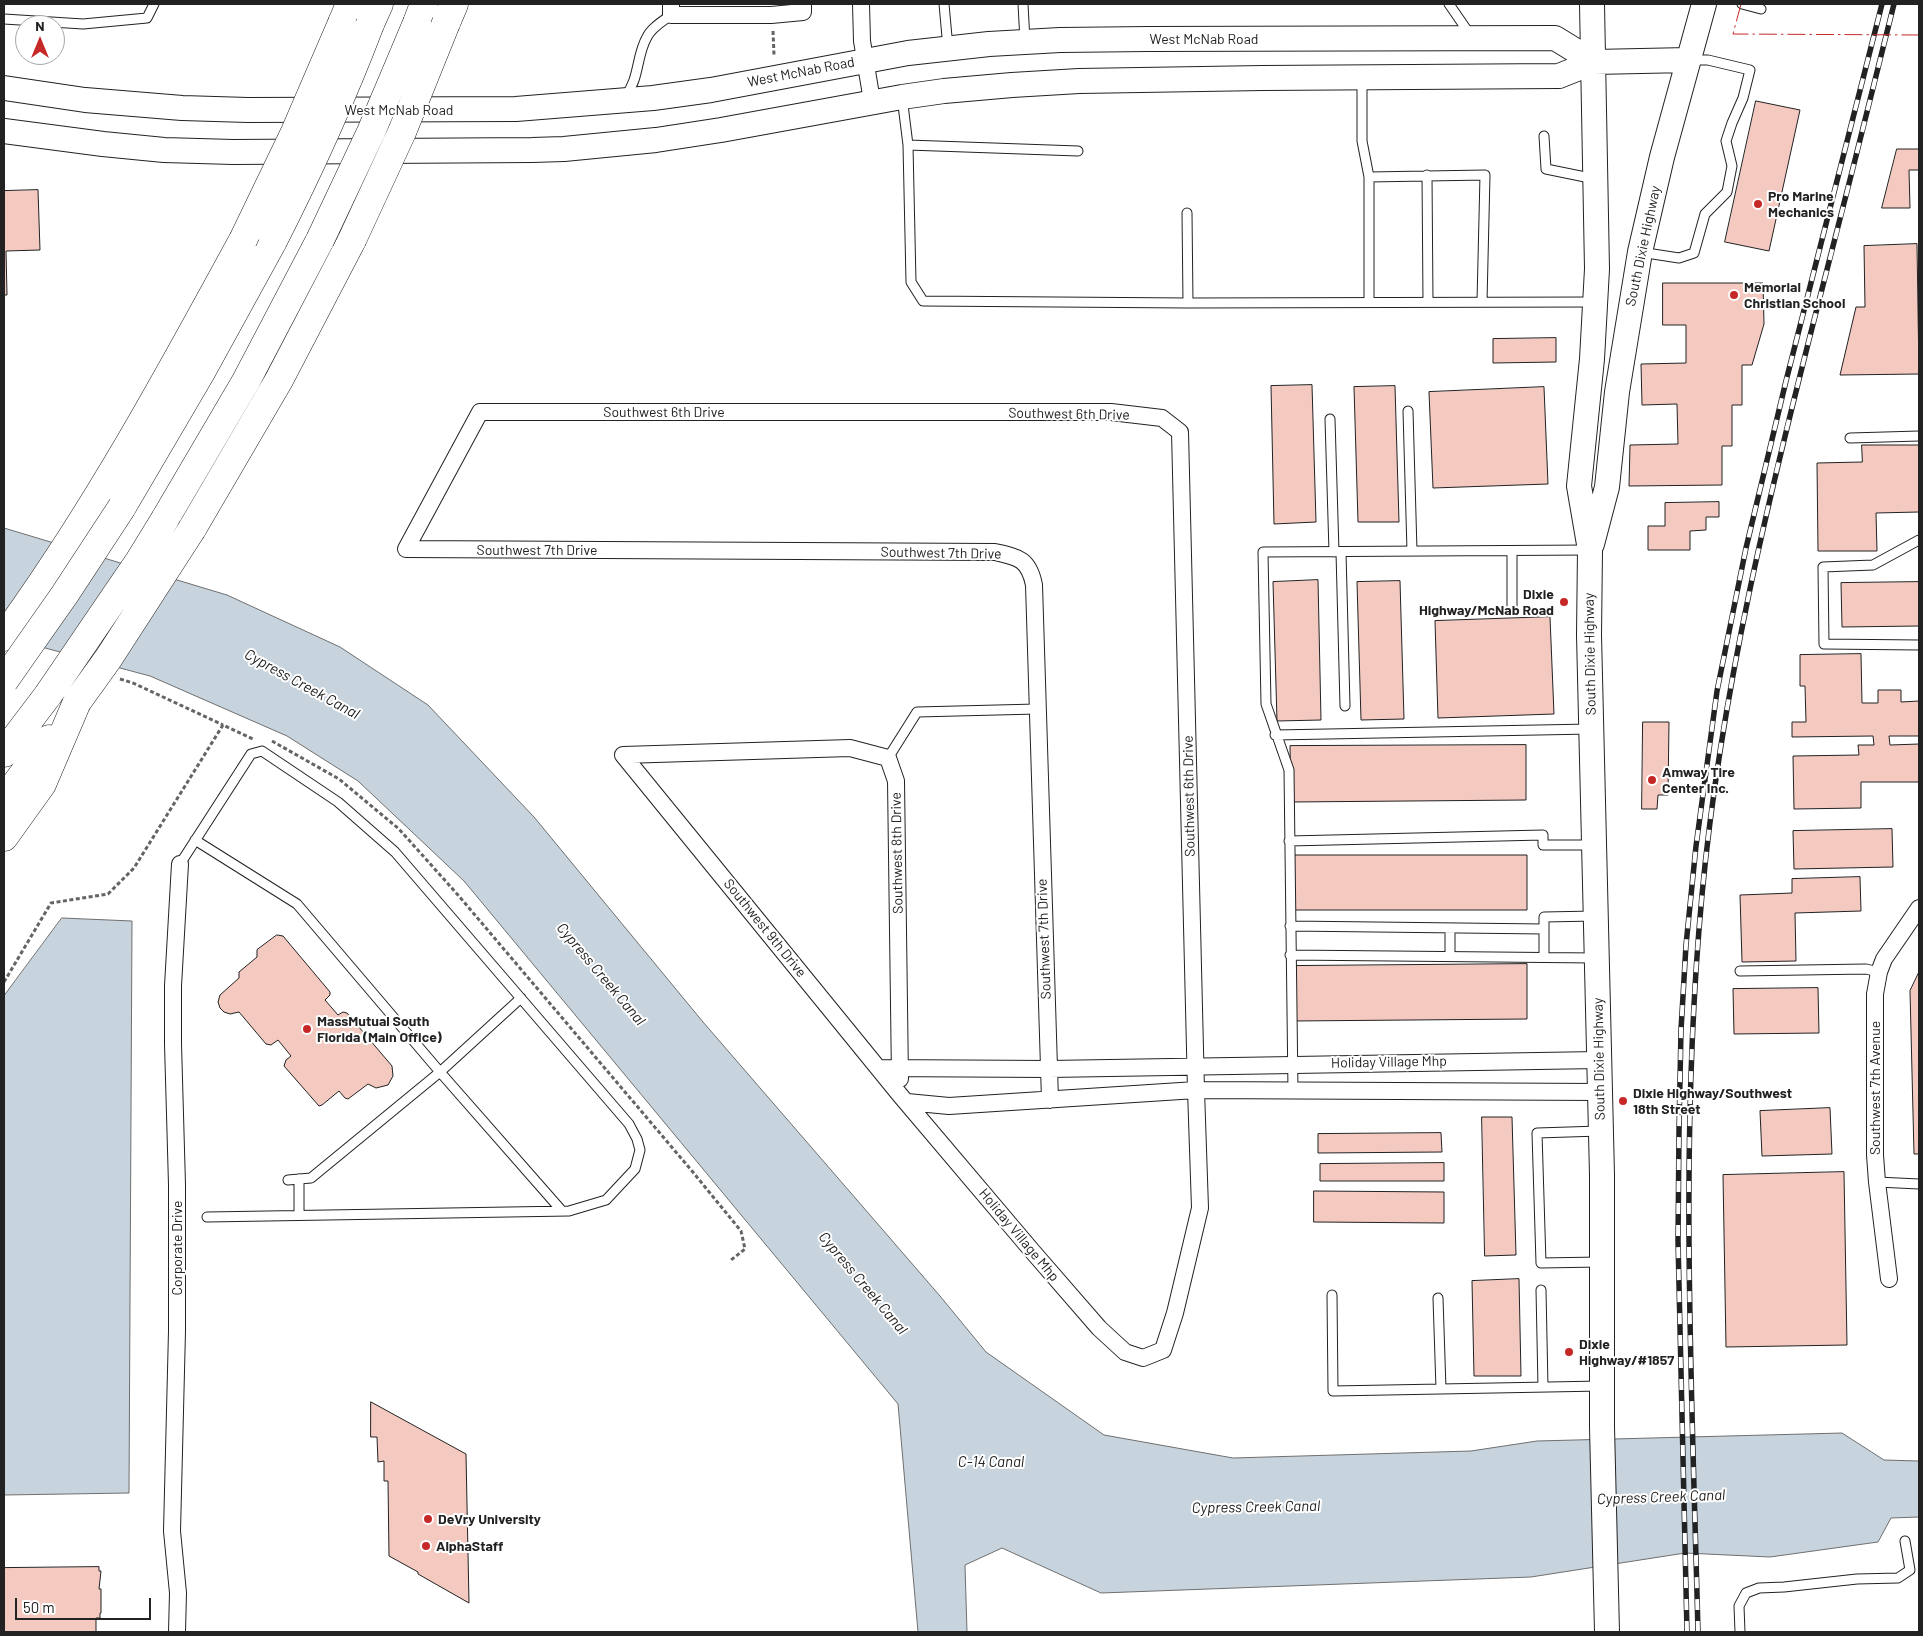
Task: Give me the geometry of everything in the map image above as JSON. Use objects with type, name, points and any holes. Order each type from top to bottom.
[{"type":"highway","points":[[4,637],[95,502],[170,373],[243,240],[294,132],[346,13]]},
{"type":"highway","points":[[4,680],[70,587],[122,507],[177,416],[273,241],[325,133],[375,14]]},
{"type":"highway","points":[[4,753],[48,695],[138,563],[246,381],[320,240],[371,132],[420,14]]},
{"type":"highway","points":[[4,800],[108,659],[192,529],[279,380],[352,240],[402,132],[450,14]]},
{"type":"highway","points":[[4,837],[42,784],[77,702]]},
{"type":"main road","name":"South Dixie Highway","points":[[1592,4],[1597,179],[1596,302],[1579,486],[1590,550],[1589,636],[1600,1092],[1602,1427],[1608,1632]]},
{"type":"main road","name":"South Dixie Highway","points":[[1590,550],[1608,487],[1617,392],[1640,252],[1654,189],[1704,4]]},
{"type":"main road","name":"West McNab Road","points":[[4,88],[118,103],[225,110],[509,110],[620,102],[711,90],[865,60],[948,48],[1025,42],[1158,38],[1555,38],[1594,62]]},
{"type":"main road","points":[[4,131],[103,144],[173,150],[397,152],[540,150],[664,139],[745,126],[872,101],[976,88],[1079,82],[1559,76],[1594,62],[1688,60]]},
{"type":"street","points":[[671,9],[777,14],[803,12],[803,4]]},
{"type":"street","points":[[861,4],[865,60],[872,101]]},
{"type":"street","name":"Southwest 6th Drive","points":[[406,549],[480,412],[1111,412],[1162,418],[1180,432],[1196,1090]]},
{"type":"street","name":"Southwest 7th Drive","points":[[406,549],[995,552],[1018,557],[1031,573],[1034,585],[1050,1100]]},
{"type":"street","name":"Southwest 9th Drive","points":[[888,758],[850,748],[623,754],[903,1098]]},
{"type":"street","name":"Southwest 8th Drive","points":[[888,758],[896,781],[900,1069],[903,1098]]},
{"type":"street","name":"Corporate Drive","points":[[178,1632],[178,1594],[172,1531],[177,1331],[173,986],[180,864]]},
{"type":"street","name":"Southwest 7th Avenue","points":[[1889,1279],[1877,1182],[1875,994],[1879,972],[1884,959],[1919,908]]},
{"type":"street","name":"Holiday Village Mhp","points":[[878,1068],[1049,1069],[1195,1065],[1599,1060]]},
{"type":"street","name":"Holiday Village Mhp","points":[[903,1098],[949,1106],[1196,1090],[1293,1092],[1600,1092]]},
{"type":"street","name":"Holiday Village Mhp","points":[[903,1098],[1032,1252],[1099,1328],[1126,1352],[1144,1358],[1163,1350],[1200,1208],[1196,1090]]},
{"type":"lane","points":[[4,19],[83,24],[146,18],[154,4]]},
{"type":"lane","points":[[944,4],[948,48]]},
{"type":"lane","points":[[1023,4],[1025,42]]},
{"type":"lane","points":[[1449,4],[1473,38]]},
{"type":"lane","points":[[1742,4],[1761,9]]},
{"type":"lane","points":[[620,102],[632,86],[638,72],[642,49],[648,35],[671,9]]},
{"type":"lane","points":[[1640,252],[1679,258],[1694,253],[1705,214],[1727,192],[1732,166],[1726,141],[1743,98],[1750,70],[1708,60],[1688,60]]},
{"type":"lane","points":[[1362,77],[1362,141],[1369,177],[1369,302]]},
{"type":"lane","points":[[902,97],[908,145],[911,282],[923,301],[1188,303],[1596,302]]},
{"type":"lane","points":[[1544,136],[1546,168],[1597,179]]},
{"type":"lane","points":[[908,145],[1078,151]]},
{"type":"lane","points":[[1427,176],[1428,302]]},
{"type":"lane","points":[[1369,177],[1485,176],[1482,302]]},
{"type":"lane","points":[[1187,213],[1188,303]]},
{"type":"lane","points":[[1408,411],[1412,551]]},
{"type":"lane","points":[[1330,419],[1345,706]]},
{"type":"lane","points":[[1850,438],[1919,436]]},
{"type":"lane","points":[[1919,540],[1873,565],[1823,566],[1824,644],[1919,645]]},
{"type":"lane","points":[[1512,550],[1512,609]]},
{"type":"lane","points":[[1293,1092],[1288,770],[1266,704],[1263,552],[1590,550]]},
{"type":"lane","points":[[888,758],[917,712],[1037,709]]},
{"type":"lane","points":[[1275,735],[1591,729]]},
{"type":"lane","points":[[180,864],[252,754],[262,751],[338,802],[395,852],[629,1124],[637,1139],[640,1150],[635,1170],[606,1200],[569,1212],[207,1217]]},
{"type":"lane","points":[[1289,841],[1543,835],[1543,846],[1593,845]]},
{"type":"lane","points":[[195,840],[297,904],[562,1212]]},
{"type":"lane","points":[[1544,957],[1544,917],[1595,916]]},
{"type":"lane","points":[[1290,926],[1544,929]]},
{"type":"lane","points":[[1450,928],[1450,956]]},
{"type":"lane","points":[[1290,956],[1596,958]]},
{"type":"lane","points":[[1740,971],[1866,969],[1879,972]]},
{"type":"lane","points":[[288,1180],[311,1178],[440,1072],[520,998]]},
{"type":"lane","points":[[1600,1131],[1537,1133],[1541,1262],[1602,1262]]},
{"type":"lane","points":[[299,1179],[299,1215]]},
{"type":"lane","points":[[1877,1182],[1919,1184]]},
{"type":"lane","points":[[1541,1290],[1543,1387]]},
{"type":"lane","points":[[1332,1295],[1334,1391],[1602,1386]]},
{"type":"lane","points":[[1438,1298],[1441,1389]]},
{"type":"lane","points":[[1740,1632],[1739,1606],[1746,1593],[1759,1588],[1858,1579],[1898,1578],[1910,1570],[1905,1542]]},
{"type":"path","points":[[773,29],[774,56]]},
{"type":"path","points":[[4,982],[51,903],[108,894],[134,868],[223,725],[252,738],[260,739]]},
{"type":"path","points":[[267,740],[275,741],[339,779],[399,828],[741,1231],[745,1249],[731,1260]]},
{"type":"water","name":"C-14 Canal","points":[[4,528],[227,595],[340,647],[428,705],[534,817],[703,1022],[940,1296],[986,1352],[1104,1435],[1233,1458],[1471,1451],[1537,1441],[1842,1433],[1884,1460],[1919,1460],[1919,1517],[1891,1518],[1878,1542],[1770,1557],[1685,1553],[1531,1577],[1101,1593],[1002,1548],[965,1565],[967,1632],[918,1632],[898,1404],[464,881],[358,781],[287,736],[150,676],[4,637]]},
{"type":"water","points":[[62,918],[132,921],[129,1493],[4,1495],[4,996]]},
{"type":"building","points":[[1756,101],[1800,110],[1769,251],[1725,242]]},
{"type":"building","points":[[1897,149],[1919,149],[1919,170],[1909,170],[1910,208],[1882,208]]},
{"type":"building","points":[[38,190],[40,250],[6,251],[7,295],[4,295],[4,191]]},
{"type":"building","points":[[1917,244],[1919,374],[1840,375],[1856,307],[1865,307],[1864,246]]},
{"type":"building","points":[[1663,283],[1763,283],[1764,324],[1752,365],[1742,365],[1742,405],[1732,405],[1732,446],[1722,446],[1722,485],[1629,486],[1630,445],[1678,444],[1677,404],[1642,405],[1641,364],[1686,363],[1686,325],[1663,325]]},
{"type":"building","points":[[1556,338],[1556,362],[1493,363],[1493,339]]},
{"type":"building","points":[[1312,385],[1316,522],[1274,524],[1271,386]]},
{"type":"building","points":[[1395,386],[1399,522],[1358,522],[1354,387]]},
{"type":"building","points":[[1544,387],[1548,484],[1433,488],[1429,392]]},
{"type":"building","points":[[1862,445],[1919,445],[1919,512],[1876,513],[1877,551],[1818,551],[1817,463],[1862,462]]},
{"type":"building","points":[[1719,502],[1719,517],[1706,517],[1706,530],[1690,531],[1690,550],[1648,550],[1648,526],[1665,526],[1665,503]]},
{"type":"building","points":[[1318,580],[1321,720],[1277,721],[1273,582]]},
{"type":"building","points":[[1400,581],[1404,719],[1361,720],[1357,582]]},
{"type":"building","points":[[1919,582],[1919,626],[1842,627],[1841,583]]},
{"type":"building","points":[[1550,617],[1554,714],[1438,718],[1435,621]]},
{"type":"building","points":[[1861,654],[1862,703],[1878,703],[1878,690],[1901,690],[1901,702],[1919,701],[1919,736],[1889,736],[1890,745],[1919,744],[1919,782],[1861,782],[1861,808],[1794,809],[1793,756],[1859,755],[1858,745],[1874,745],[1873,736],[1792,737],[1792,722],[1806,722],[1805,686],[1800,686],[1800,655]]},
{"type":"building","points":[[1643,722],[1669,722],[1668,795],[1658,795],[1657,809],[1642,809]]},
{"type":"building","points":[[1526,745],[1526,800],[1291,802],[1290,746]]},
{"type":"building","points":[[1892,829],[1893,867],[1794,869],[1793,831]]},
{"type":"building","points":[[1292,855],[1527,855],[1527,910],[1291,910]]},
{"type":"building","points":[[1860,877],[1861,911],[1795,913],[1796,961],[1742,962],[1740,895],[1792,893],[1792,879]]},
{"type":"building","name":"MassMutual South Florida (Main Office)","points":[[277,935],[283,936],[330,992],[330,995],[325,1000],[338,1015],[343,1012],[347,1013],[392,1066],[393,1076],[388,1085],[376,1088],[368,1084],[348,1099],[339,1091],[319,1106],[284,1066],[286,1060],[291,1056],[278,1040],[271,1045],[266,1044],[239,1012],[230,1014],[220,1008],[218,1002],[220,995],[239,978],[239,972],[257,957],[257,950]]},
{"type":"building","points":[[1527,964],[1527,1019],[1293,1021],[1292,966]]},
{"type":"building","points":[[1919,972],[1919,1154],[1914,1154],[1910,991]]},
{"type":"building","points":[[1818,988],[1819,1033],[1734,1034],[1733,989]]},
{"type":"building","points":[[1830,1108],[1832,1154],[1762,1156],[1760,1111]]},
{"type":"building","points":[[1482,1117],[1512,1117],[1516,1255],[1485,1256]]},
{"type":"building","points":[[1441,1133],[1442,1152],[1318,1153],[1318,1134]]},
{"type":"building","points":[[1444,1163],[1444,1181],[1320,1181],[1320,1164]]},
{"type":"building","points":[[1844,1172],[1847,1345],[1726,1347],[1723,1175]]},
{"type":"building","points":[[1314,1191],[1444,1192],[1444,1223],[1314,1222]]},
{"type":"building","points":[[1519,1279],[1521,1376],[1474,1376],[1472,1281]]},
{"type":"building","name":"DeVry University","points":[[371,1402],[466,1454],[469,1603],[389,1556],[388,1481],[384,1481],[384,1461],[378,1462],[377,1437],[371,1437]]},
{"type":"building","points":[[99,1567],[99,1571],[101,1571],[99,1589],[101,1589],[101,1613],[100,1618],[96,1618],[96,1632],[4,1632],[4,1568]]},
{"type":"railway","points":[[1687,1632],[1678,1241],[1679,1131],[1681,1030],[1686,945],[1696,846],[1717,691],[1746,548],[1786,381],[1882,4]]},
{"type":"railway","points":[[1698,1632],[1689,1263],[1689,1171],[1695,987],[1710,818],[1721,742],[1766,516],[1894,4]]},
{"type":"power","points":[[1741,4],[1733,34],[1919,35]]},
{"type":"place","name":"Pro Marine Mechanics","points":[[1758,204]]},
{"type":"place","name":"Memorial Christian School","points":[[1734,295]]},
{"type":"place","name":"Dixie Highway/McNab Road","points":[[1564,602]]},
{"type":"place","name":"Amway Tire Center Inc.","points":[[1652,780]]},
{"type":"place","name":"MassMutual South Florida (Main Office)","points":[[307,1029]]},
{"type":"place","name":"Dixie Highway/Southwest 18th Street","points":[[1623,1101]]},
{"type":"place","name":"Dixie Highway/#1857","points":[[1569,1352]]},
{"type":"place","name":"DeVry University","points":[[428,1519]]},
{"type":"place","name":"AlphaStaff","points":[[426,1546]]},
{"type":"water label","name":"Cypress Creek Canal","points":[[302,684]]},
{"type":"water label","name":"Cypress Creek Canal","points":[[601,974]]},
{"type":"water label","name":"Cypress Creek Canal","points":[[863,1283]]},
{"type":"water label","name":"Cypress Creek Canal","points":[[1661,1497]]},
{"type":"water label","name":"Cypress Creek Canal","points":[[1256,1507]]}]
